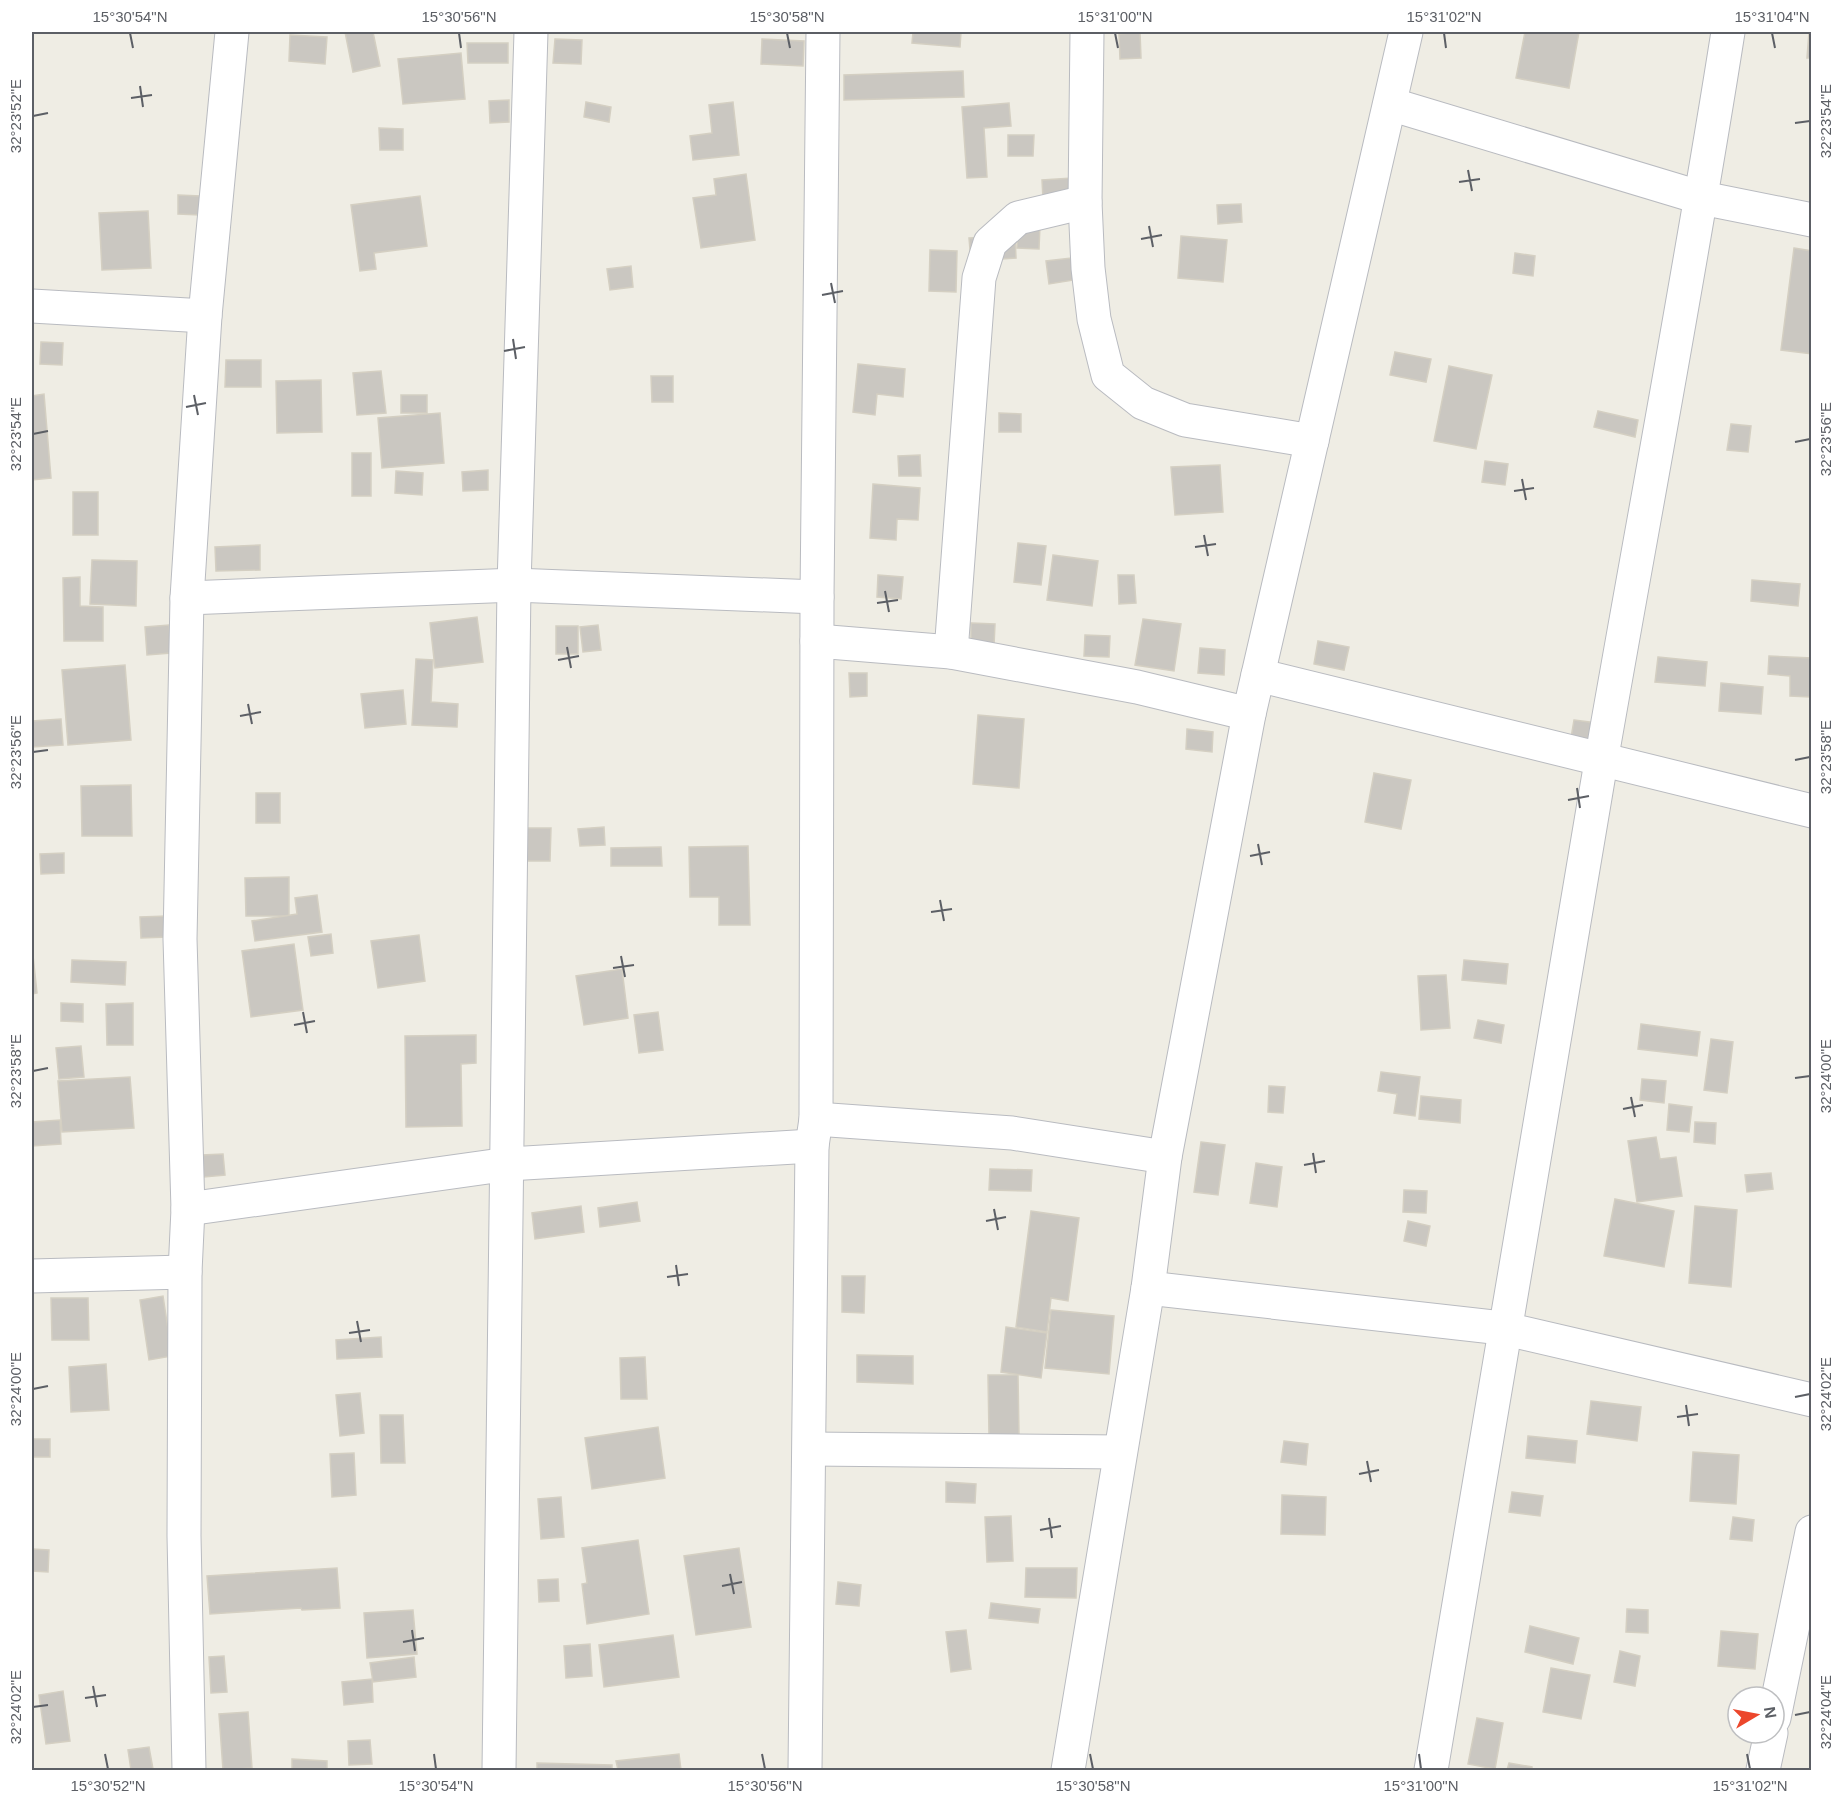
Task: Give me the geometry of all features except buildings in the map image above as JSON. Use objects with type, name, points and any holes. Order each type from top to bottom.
[{"type":"street","points":[[189,1770],[184,1536],[185,1272],[188,1209],[180,939],[187,598],[205,316],[232,32]]},
{"type":"street","points":[[499,1770],[514,585],[531,32]]},
{"type":"street","points":[[805,1770],[814,1132],[823,32]]},
{"type":"street","points":[[1087,32],[1084,202],[1088,268],[1094,319],[1108,375],[1143,403],[1185,420],[1312,441]]},
{"type":"street","points":[[1068,1770],[1148,1288],[1165,1157],[1249,714],[1406,32]]},
{"type":"street","points":[[1431,1770],[1502,1328],[1702,198],[1728,32]]},
{"type":"street","points":[[1390,104],[1702,198],[1812,220]]},
{"type":"street","points":[[951,652],[979,278],[990,243],[1018,218],[1084,202]]},
{"type":"street","points":[[32,306],[205,316]]},
{"type":"street","points":[[187,598],[514,585],[817,597]]},
{"type":"street","points":[[817,641],[951,652],[1137,687],[1249,714]]},
{"type":"street","points":[[1258,675],[1812,811]]},
{"type":"street","points":[[188,1209],[508,1164],[814,1132],[1012,1133],[1165,1157]]},
{"type":"street","points":[[32,1276],[185,1272]]},
{"type":"street","points":[[1148,1288],[1502,1328],[1812,1400]]},
{"type":"street","points":[[810,1449],[1120,1452]]},
{"type":"street","points":[[1781,1685],[1812,1532]]},
{"type":"street","points":[[1763,1770],[1768,1745]]}]
